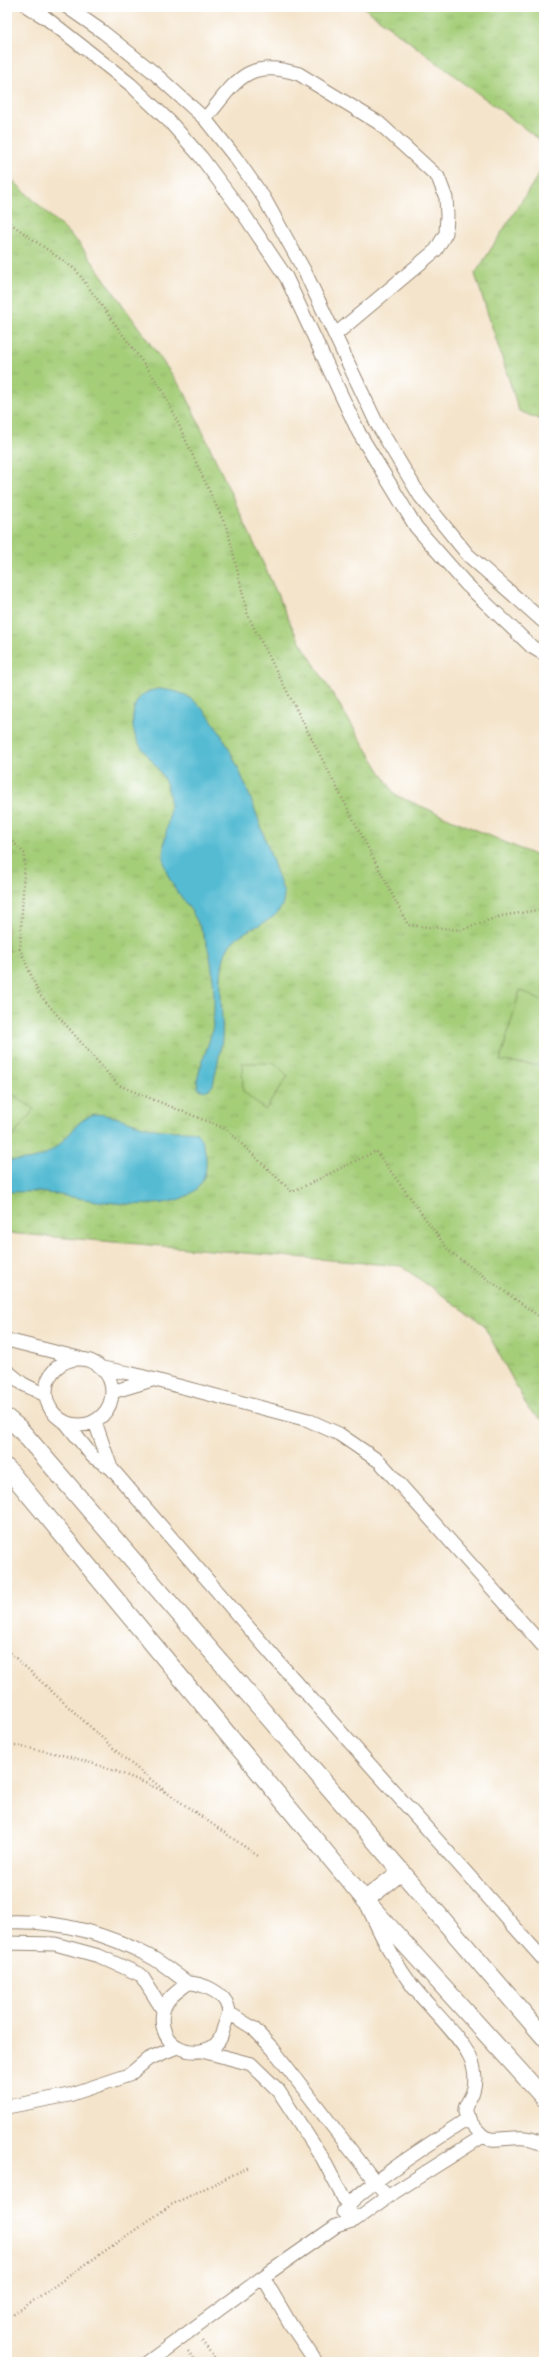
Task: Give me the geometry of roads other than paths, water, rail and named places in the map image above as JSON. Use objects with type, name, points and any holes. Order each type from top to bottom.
[{"type":"street","points":[[28,7],[46,18],[130,84],[170,122],[201,157],[245,216],[286,277],[359,433],[416,527],[466,584],[532,647],[544,654]]},
{"type":"street","points":[[67,7],[104,32],[152,71],[205,119],[264,198],[305,272],[336,334],[377,424],[420,496],[468,555],[544,622]]},
{"type":"street","points":[[205,119],[244,75],[259,68],[273,67],[288,70],[299,74],[379,123],[438,177],[446,198],[447,215],[446,233],[436,250],[336,334]]},
{"type":"street","points":[[359,433],[377,424]]},
{"type":"street","points":[[7,1340],[84,1359],[102,1368],[308,1420],[339,1434],[380,1462],[544,1647]]},
{"type":"street","points":[[84,1359],[74,1359],[56,1367],[46,1384],[45,1395],[48,1406],[54,1415],[66,1423],[93,1457],[111,1468],[274,1657],[544,1960]]},
{"type":"street","points":[[66,1423],[84,1426],[95,1422],[103,1416],[109,1406],[112,1392],[108,1377],[102,1368]]},
{"type":"street","points":[[7,1372],[23,1384],[45,1395]]},
{"type":"street","points":[[112,1392],[152,1380]]},
{"type":"street","points":[[7,1418],[19,1428],[544,2037]]},
{"type":"street","points":[[95,1422],[111,1468]]},
{"type":"street","points":[[7,1468],[365,1900],[544,2098]]},
{"type":"street","points":[[365,1900],[402,1872]]},
{"type":"street","points":[[365,1900],[384,1942],[398,1965],[470,2057],[475,2081],[465,2109],[469,2118],[483,2136],[492,2140],[515,2137],[530,2138],[544,2145]]},
{"type":"street","points":[[7,1922],[58,1923],[106,1937],[151,1957],[188,1984]]},
{"type":"street","points":[[7,1943],[55,1944],[99,1956],[142,1975],[163,2010]]},
{"type":"street","points":[[202,2051],[220,2040],[229,2013],[228,2005],[220,1995],[208,1988],[196,1983],[188,1984],[168,2001],[163,2010],[162,2020],[164,2031],[169,2040],[177,2047],[189,2051],[202,2051],[251,2064],[278,2090],[323,2159],[346,2206],[355,2220]]},
{"type":"street","points":[[229,2013],[253,2028],[274,2049],[358,2161],[377,2182],[387,2197]]},
{"type":"street","points":[[7,2107],[68,2095],[129,2075],[148,2059],[177,2047]]},
{"type":"street","points":[[336,2226],[346,2206],[377,2182],[469,2118]]},
{"type":"street","points":[[148,2362],[263,2277],[336,2226],[355,2220],[387,2197],[483,2136]]},
{"type":"street","points":[[263,2277],[291,2325],[316,2362]]},
{"type":"water","points":[[158,689],[178,692],[190,698],[206,713],[221,734],[234,759],[258,817],[284,893],[282,904],[278,912],[270,919],[234,940],[224,957],[221,980],[222,1039],[213,1085],[204,1091],[198,1088],[197,1081],[213,1027],[214,1018],[213,979],[210,955],[206,941],[197,921],[173,885],[166,870],[164,849],[170,807],[167,786],[162,775],[143,750],[134,733],[133,722],[135,704],[140,697],[146,693]]},
{"type":"water","points":[[94,1114],[111,1116],[161,1130],[196,1132],[204,1146],[206,1162],[205,1173],[196,1189],[180,1199],[159,1203],[135,1204],[110,1203],[42,1192],[7,1192],[7,1160],[28,1160],[44,1155],[57,1146],[82,1121]]}]
